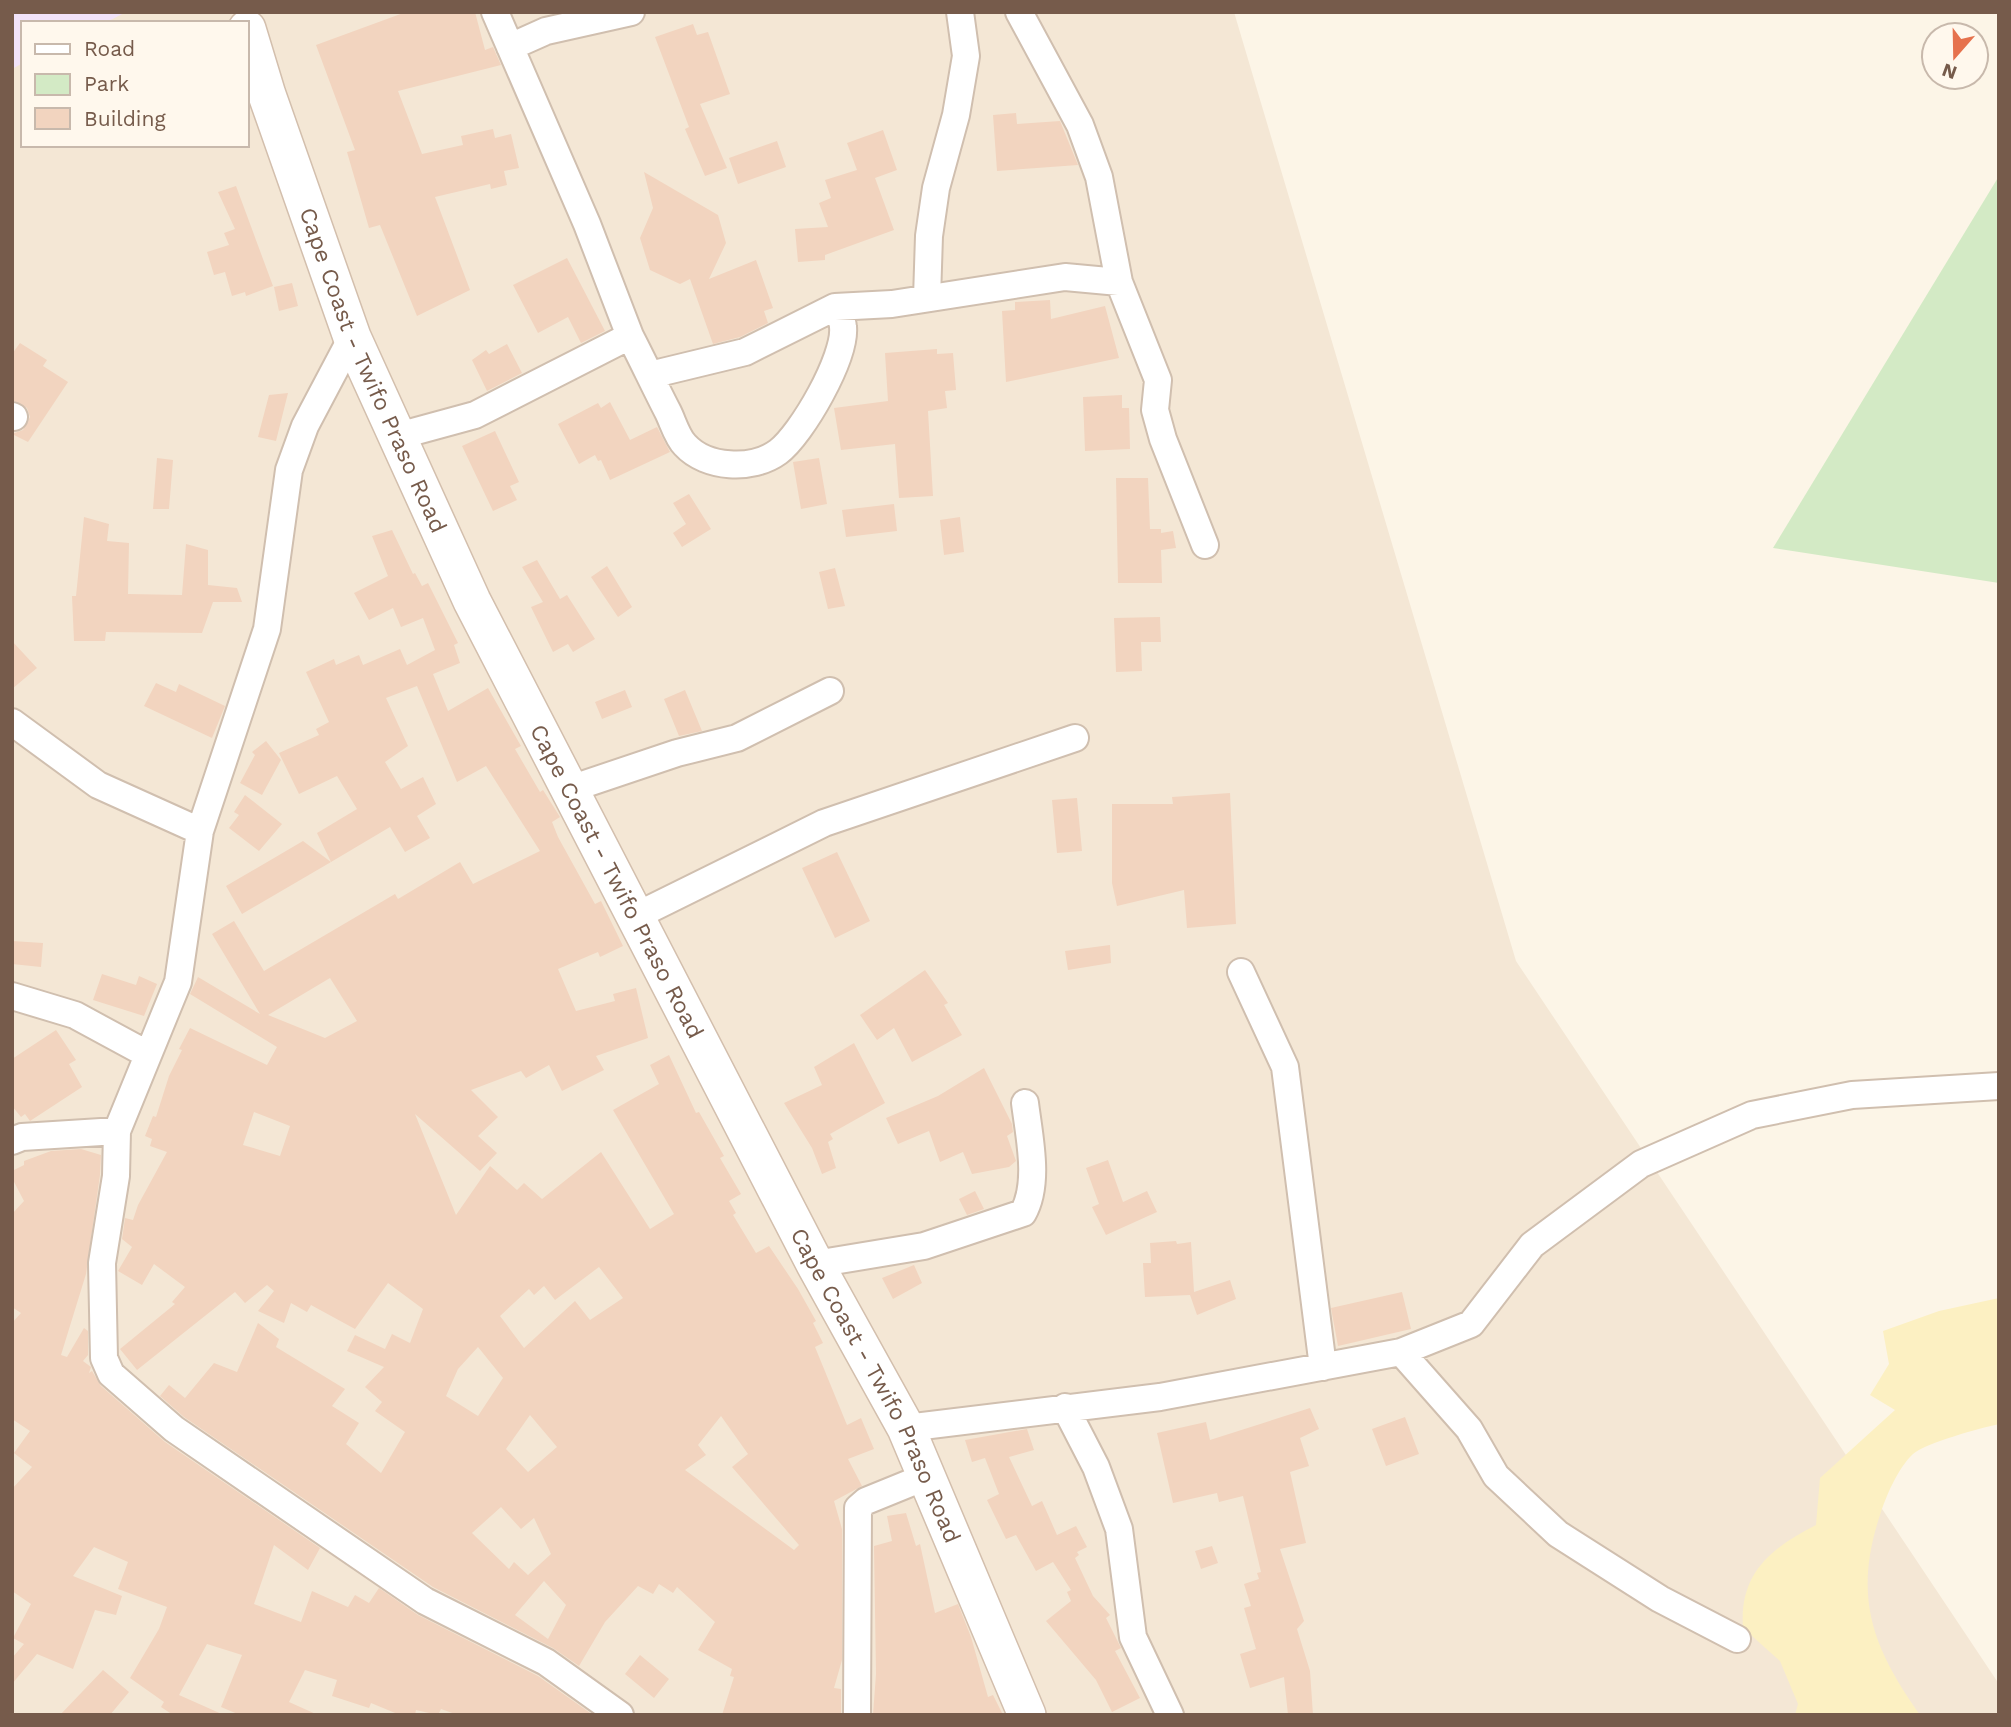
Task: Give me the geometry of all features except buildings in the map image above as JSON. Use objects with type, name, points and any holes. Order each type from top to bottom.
[{"type":"main road","name":"Cape Coast - Twifo Praso Road","points":[[248,32],[267,95],[352,337],[472,601],[567,790],[815,1264],[906,1428],[1027,1715]]},
{"type":"street","points":[[495,12],[587,224],[630,336],[683,444],[700,458],[719,466],[747,463],[776,453],[797,432],[827,379],[841,343],[843,326],[835,307]]},
{"type":"street","points":[[510,47],[546,31],[631,12]]},
{"type":"street","points":[[927,299],[929,236],[936,188],[956,115],[967,56],[960,12]]},
{"type":"street","points":[[1019,12],[1080,125],[1099,177],[1119,282],[1158,380],[1154,410],[1205,545]]},
{"type":"street","points":[[650,375],[745,352],[835,307],[927,299],[1065,277],[1119,282]]},
{"type":"street","points":[[398,436],[475,415],[630,336]]},
{"type":"street","points":[[352,337],[296,448],[289,470],[267,629],[200,831],[178,982],[117,1131],[116,1176],[102,1263],[104,1358],[111,1374],[174,1429],[425,1601],[546,1662],[620,1715]]},
{"type":"street","points":[[567,790],[677,753],[737,738],[830,691]]},
{"type":"street","points":[[12,722],[98,785],[200,831]]},
{"type":"street","points":[[634,917],[824,823],[1075,738]]},
{"type":"street","points":[[1241,972],[1286,1067],[1323,1367]]},
{"type":"street","points":[[12,996],[75,1015],[147,1054]]},
{"type":"street","points":[[906,1428],[1160,1397],[1401,1352],[1471,1324],[1532,1245],[1641,1164],[1752,1115],[1852,1095],[1999,1086]]},
{"type":"street","points":[[815,1264],[924,1246],[1023,1213],[1031,1199],[1030,1145],[1025,1103]]},
{"type":"street","points":[[12,1141],[22,1137],[117,1131]]},
{"type":"street","points":[[1401,1352],[1469,1429],[1496,1476],[1558,1534],[1660,1599],[1737,1639]]},
{"type":"street","points":[[1065,1407],[1096,1467],[1119,1529],[1133,1637],[1170,1715]]},
{"type":"street","points":[[857,1715],[858,1508],[866,1501],[925,1477]]},
{"type":"shaded area","points":[[12,12],[1234,12],[1516,961],[1999,1684],[1999,1715],[12,1715]]},
{"type":"shaded area","points":[[12,12],[126,12],[109,21],[21,21],[21,64],[12,69]]},
{"type":"green space","points":[[1999,176],[1999,583],[1773,548]]},
{"type":"sand","points":[[1999,1298],[1999,1424],[1941,1441],[1913,1454],[1902,1467],[1889,1491],[1872,1544],[1868,1596],[1872,1620],[1890,1667],[1920,1715],[1795,1715],[1798,1704],[1780,1661],[1743,1628],[1746,1592],[1752,1577],[1772,1553],[1816,1525],[1820,1478],[1895,1410],[1870,1395],[1889,1364],[1883,1331],[1939,1311]]}]
